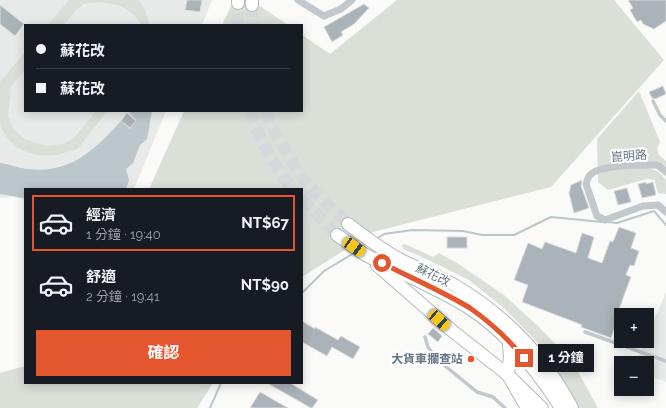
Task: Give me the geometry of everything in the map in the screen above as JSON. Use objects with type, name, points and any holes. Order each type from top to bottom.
[{"type":"main road","name":"蘇花改","points":[[348,224],[399,259],[456,286],[504,319],[549,368],[572,408]]},
{"type":"main road","name":"蘇花改","points":[[337,235],[363,253],[429,286],[470,309],[514,346],[544,381],[561,408]]},
{"type":"main road","points":[[363,253],[384,267],[449,300],[483,324],[509,346],[540,379],[561,408]]},
{"type":"main road","points":[[363,253],[450,329],[508,375],[542,408]]},
{"type":"main road","points":[[509,346],[510,356],[508,375],[527,408]]},
{"type":"street","points":[[298,0],[324,16],[341,9],[352,0]]},
{"type":"street","name":"崑明路","points":[[666,172],[656,165],[619,166],[599,170],[590,175],[586,184],[597,216],[605,220],[644,206],[658,205],[666,212]]},
{"type":"lane","points":[[653,101],[660,116],[666,121]]},
{"type":"lane","points":[[585,332],[666,361]]},
{"type":"lane","points":[[425,337],[428,347],[439,361],[477,392],[493,397],[504,408]]},
{"type":"shaded area","points":[[0,0],[212,0],[202,24],[24,24],[24,112],[166,112],[134,188],[24,188],[24,200],[14,197],[0,198]]},
{"type":"shaded area","points":[[69,0],[138,0],[145,10],[150,24],[140,24],[137,18],[125,8],[118,5],[94,2],[83,5],[64,24],[49,24]]},
{"type":"shaded area","points":[[234,0],[251,0],[287,24],[222,24]]},
{"type":"shaded area","points":[[397,0],[614,0],[664,60],[551,187],[373,232],[303,276],[303,188],[149,188],[184,112],[303,112],[303,36],[330,54]]},
{"type":"shaded area","points":[[24,53],[24,71],[11,87],[8,116],[13,129],[22,137],[32,142],[47,146],[63,144],[74,138],[95,112],[106,112],[77,149],[57,155],[36,155],[18,147],[10,141],[4,133],[0,124],[0,82]]},
{"type":"shaded area","points":[[639,91],[660,142],[658,153],[666,161],[666,170],[645,160],[624,162],[608,167],[617,170],[631,167],[655,170],[666,180],[666,194],[658,193],[654,180],[647,179],[608,190],[598,182],[597,139]]},
{"type":"shaded area","points":[[129,112],[152,112],[147,139],[140,145],[133,163],[126,169],[129,180],[126,188],[24,188],[24,198],[0,194],[0,163],[27,169],[42,170],[69,164],[91,151],[121,121],[130,129],[136,120]]},
{"type":"shaded area","points":[[405,244],[433,257],[439,253],[457,263],[504,295],[537,325],[572,361],[598,408],[577,408],[570,391],[539,344],[504,308],[469,280],[405,250],[401,245]]},
{"type":"shaded area","points":[[666,292],[666,382],[654,378],[654,356],[639,356],[642,348],[654,348],[654,320]]},
{"type":"shaded area","points":[[24,366],[24,384],[212,384],[197,408],[0,408],[0,373]]},
{"type":"building","points":[[187,0],[202,0],[200,12],[185,10]]},
{"type":"building","points":[[628,0],[666,0],[666,21],[654,29],[643,24],[641,20],[637,22],[630,10],[633,8]]},
{"type":"building","points":[[364,4],[369,8],[354,24],[341,32],[343,35],[332,42],[324,27]]},
{"type":"building","points":[[0,5],[24,24],[15,36],[0,24]]},
{"type":"building","points":[[663,86],[666,94],[655,99],[652,98],[649,92]]},
{"type":"building","points":[[127,113],[136,121],[130,128],[121,121]]},
{"type":"building","points":[[582,180],[581,186],[589,208],[574,213],[569,193],[571,185]]},
{"type":"building","points":[[646,182],[646,184],[653,182],[656,195],[642,198],[638,184]]},
{"type":"building","points":[[627,188],[631,202],[618,205],[614,191]]},
{"type":"building","points":[[619,227],[636,233],[631,248],[639,251],[634,266],[630,265],[626,275],[631,277],[619,308],[614,308],[614,330],[611,338],[581,327],[582,325],[580,324],[522,302],[528,285],[514,280],[528,243],[542,249],[545,242],[576,253],[582,233],[594,237],[588,258],[602,263],[610,241],[613,242]]},
{"type":"building","points":[[447,237],[467,237],[467,248],[447,248]]},
{"type":"building","points":[[303,322],[338,340],[341,336],[360,347],[353,359],[332,347],[327,356],[303,343]]},
{"type":"building","points":[[433,328],[442,336],[438,342],[428,334]]},
{"type":"building","points":[[269,384],[292,384],[318,400],[311,408]]},
{"type":"building","points":[[260,392],[288,408],[250,408]]},
{"type":"waterway","points":[[608,222],[617,223],[654,211],[666,225]]},
{"type":"waterway","points":[[375,240],[384,234],[413,230],[463,231],[482,235],[514,235],[551,217],[602,222]]},
{"type":"waterway","points":[[303,292],[324,271],[354,253]]},
{"type":"waterway","points":[[210,408],[221,384]]},
{"type":"tunnel","points":[[237,24],[238,3]]},
{"type":"tunnel","points":[[252,5],[252,24]]},
{"type":"tunnel","points":[[250,112],[268,152],[292,188]]},
{"type":"tunnel","points":[[266,112],[275,133],[306,184],[348,224]]},
{"type":"tunnel","points":[[303,200],[337,235]]},
{"type":"place","name":"大貨車攔查站","points":[[471,359]]},
{"type":"route","points":[[382,263],[429,286],[470,309],[514,346],[524,358]]}]
